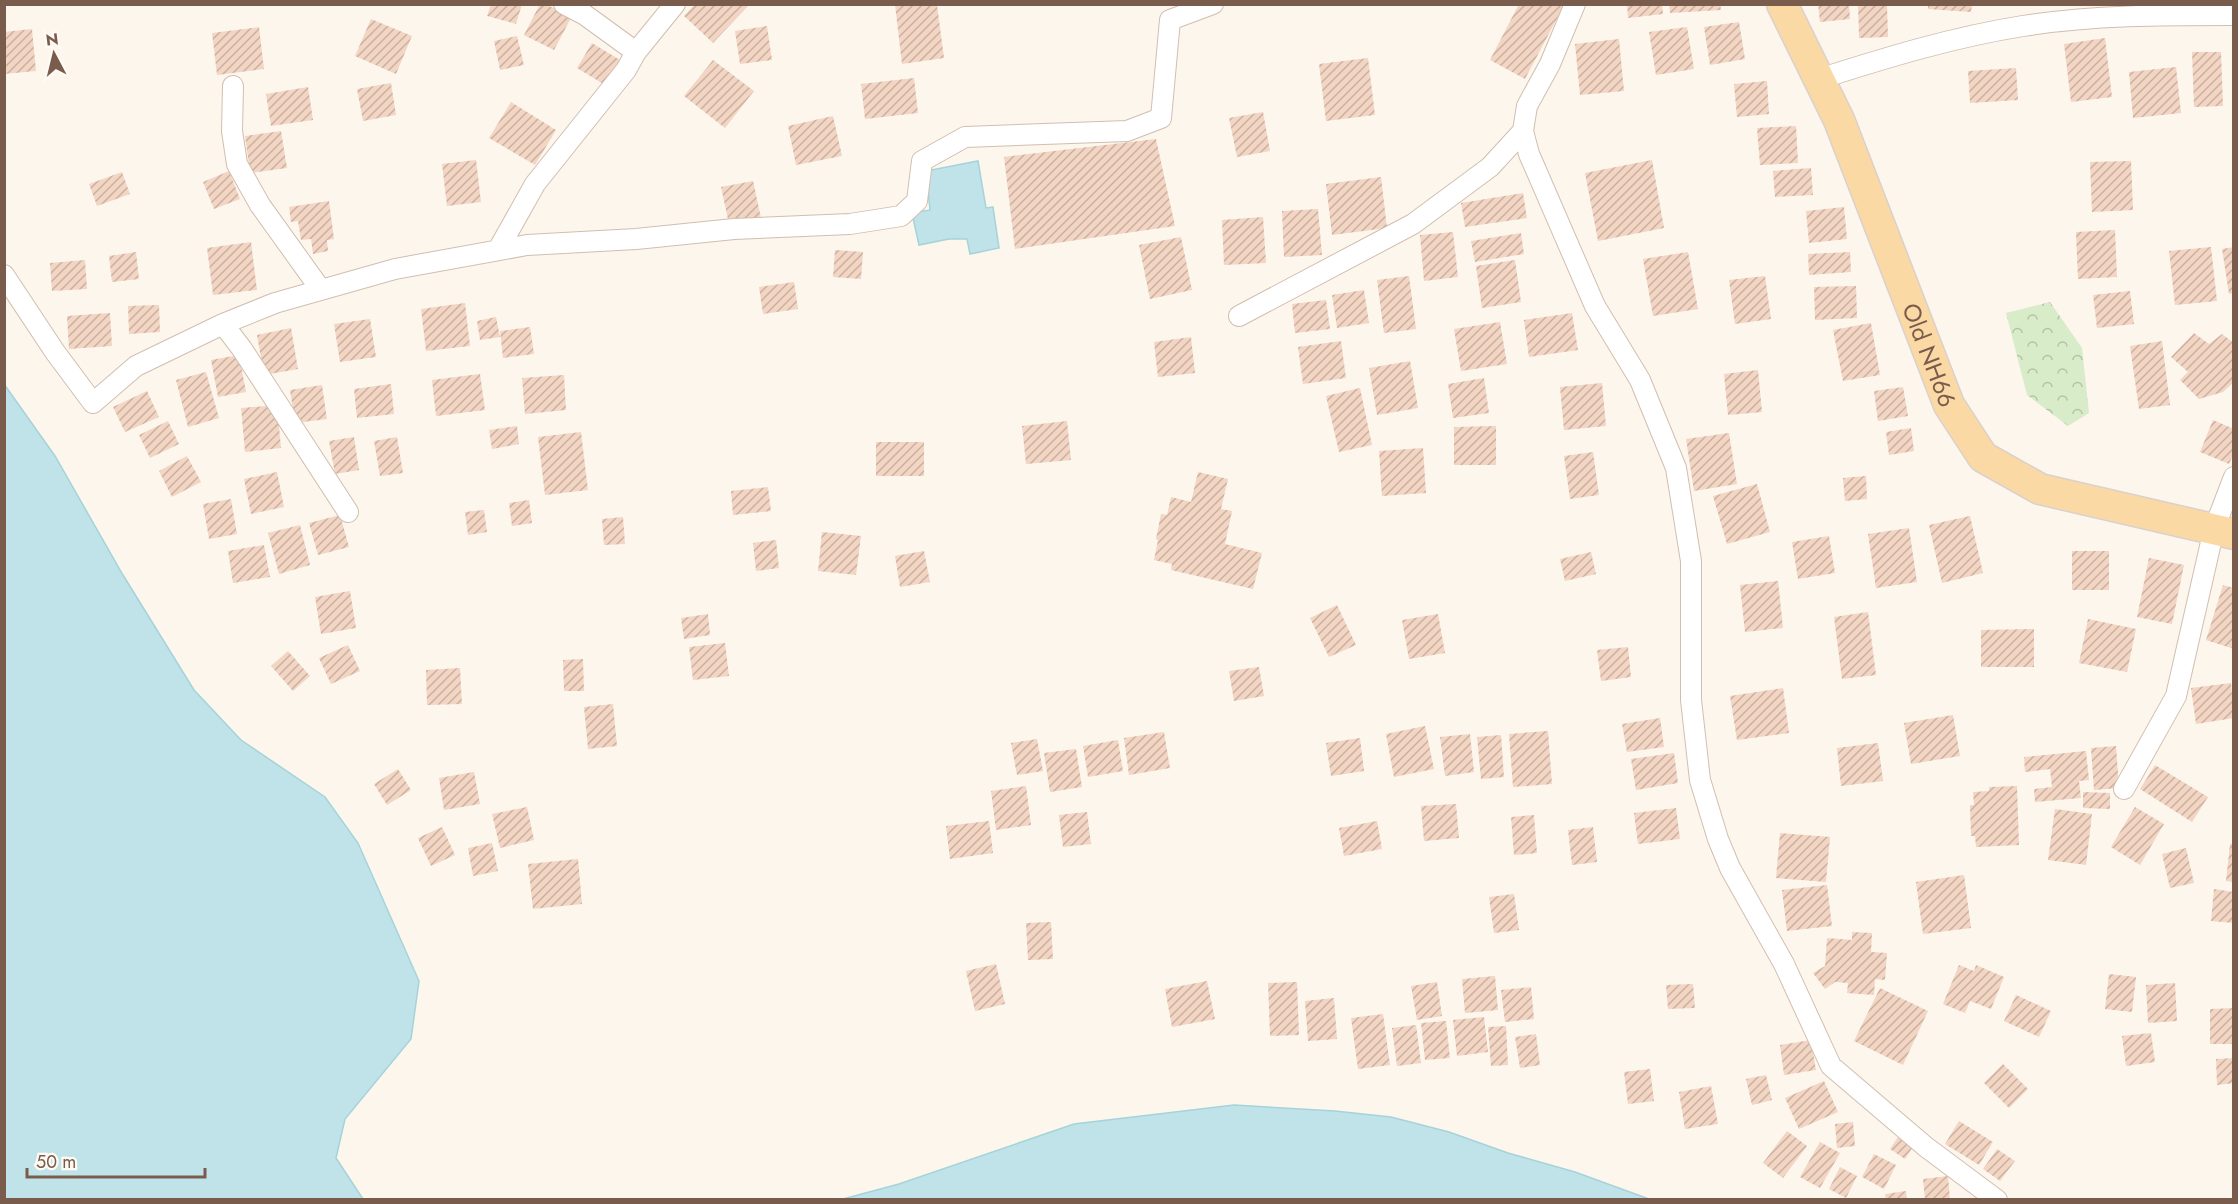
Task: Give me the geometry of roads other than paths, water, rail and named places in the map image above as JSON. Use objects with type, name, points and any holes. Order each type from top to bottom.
[{"type":"main road","name":"Old NH66","points":[[1782,4],[1839,120],[1949,405],[1983,457],[2040,489],[2224,532]]},
{"type":"street","points":[[564,4],[585,15],[636,52]]},
{"type":"street","points":[[498,250],[535,184],[626,70],[636,52],[675,4]]},
{"type":"street","points":[[4,275],[55,352],[93,403],[136,366],[223,324],[275,303],[395,269],[527,245],[636,239],[734,229],[850,224],[901,216],[917,201],[922,161],[965,137],[1127,131],[1161,118],[1170,20],[1213,4]]},
{"type":"street","points":[[1575,4],[1550,64],[1527,106],[1522,131],[1529,154],[1594,306],[1640,380],[1676,468],[1691,561],[1691,700],[1700,780],[1718,839],[1730,868],[1784,964],[1831,1066],[1926,1147],[1997,1200]]},
{"type":"street","points":[[1819,79],[1901,53],[2023,26],[2140,15],[2234,15]]},
{"type":"street","points":[[233,86],[232,131],[237,164],[260,205],[321,290]]},
{"type":"street","points":[[1239,316],[1413,224],[1490,167],[1522,131]]},
{"type":"street","points":[[223,324],[242,349],[348,512]]},
{"type":"street","points":[[2124,789],[2176,696],[2224,532],[2234,477]]},
{"type":"water","points":[[978,161],[986,208],[993,207],[999,248],[970,254],[967,239],[949,239],[919,245],[912,213],[930,210],[926,171]]},
{"type":"water","points":[[4,384],[55,456],[123,575],[194,690],[241,740],[325,797],[358,843],[419,981],[411,1039],[345,1119],[336,1158],[363,1199],[5,1199]]},
{"type":"water","points":[[1234,1105],[1391,1117],[1449,1132],[1508,1153],[1575,1172],[1649,1199],[843,1199],[899,1184],[1074,1124]]}]
